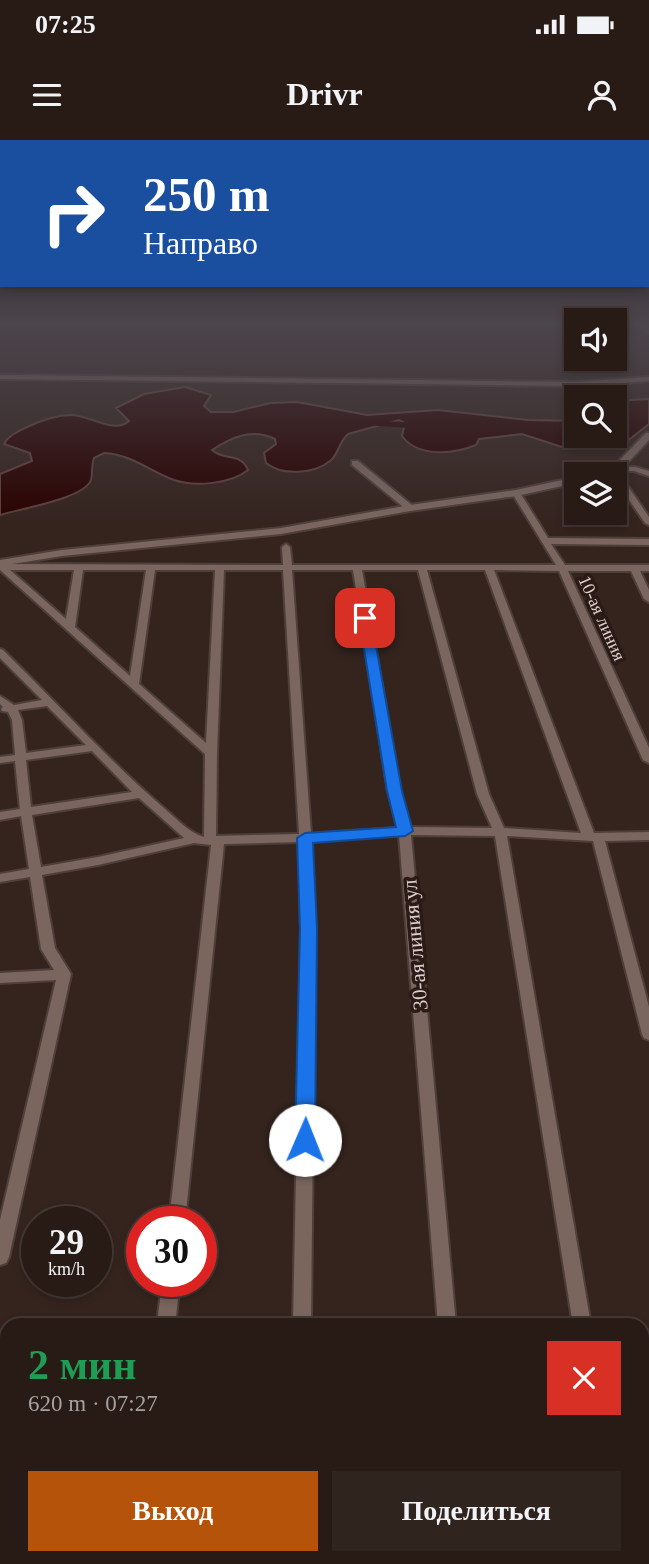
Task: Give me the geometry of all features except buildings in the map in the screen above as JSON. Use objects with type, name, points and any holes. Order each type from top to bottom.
[{"type":"street","points":[[623,462],[649,435]]},
{"type":"street","points":[[355,463],[410,508]]},
{"type":"street","points":[[627,469],[649,474]]},
{"type":"street","points":[[0,565],[62,553],[281,531],[410,508],[516,493],[564,483]]},
{"type":"street","points":[[627,491],[649,523]]},
{"type":"street","name":"10-ая линия","points":[[516,493],[562,568],[649,760]]},
{"type":"street","points":[[545,541],[649,542]]},
{"type":"street","points":[[286,547],[305,838],[308,929],[302,1318]]},
{"type":"street","points":[[0,565],[649,568]]},
{"type":"street","points":[[0,565],[211,753]]},
{"type":"street","points":[[70,627],[79,567]]},
{"type":"street","points":[[134,684],[151,567]]},
{"type":"street","points":[[179,1206],[214,839],[211,753],[220,568]]},
{"type":"street","name":"30-ая линия ул","points":[[357,568],[394,791],[405,831],[446,1318]]},
{"type":"street","points":[[489,568],[594,836],[649,1034]]},
{"type":"street","points":[[634,568],[649,599]]},
{"type":"street","points":[[422,569],[483,794],[500,832],[581,1318]]},
{"type":"street","points":[[0,652],[141,794],[200,841],[305,838],[405,831],[649,836]]},
{"type":"street","points":[[0,699],[17,720],[26,813],[38,872],[48,949],[64,974],[0,1257]]},
{"type":"street","points":[[6,709],[50,702]]},
{"type":"street","points":[[0,760],[94,747]]},
{"type":"street","points":[[0,816],[141,794]]},
{"type":"street","points":[[0,878],[144,852],[195,839]]},
{"type":"street","points":[[0,978],[64,974]]},
{"type":"street","points":[[167,1318],[169,1297]]},
{"type":"shaded area","points":[[190,388],[211,395],[204,406],[211,412],[233,412],[271,403],[297,402],[367,415],[438,410],[528,420],[564,421],[564,448],[522,434],[479,439],[476,445],[447,452],[427,451],[417,448],[402,436],[405,423],[399,420],[348,434],[330,461],[316,469],[289,472],[266,463],[264,453],[276,444],[275,439],[250,434],[227,441],[212,450],[241,461],[248,470],[223,481],[202,484],[174,480],[131,460],[104,453],[94,458],[91,480],[76,493],[0,515],[0,474],[32,461],[30,453],[4,444],[8,439],[42,420],[66,415],[116,426],[129,421],[116,408],[144,394]]},
{"type":"shaded area","points":[[649,399],[649,424],[627,441],[627,400]]},
{"type":"waterway","points":[[363,422],[426,426]]},
{"type":"route","points":[[305,1140],[308,929],[305,838],[405,831],[394,791],[365,618]]}]
